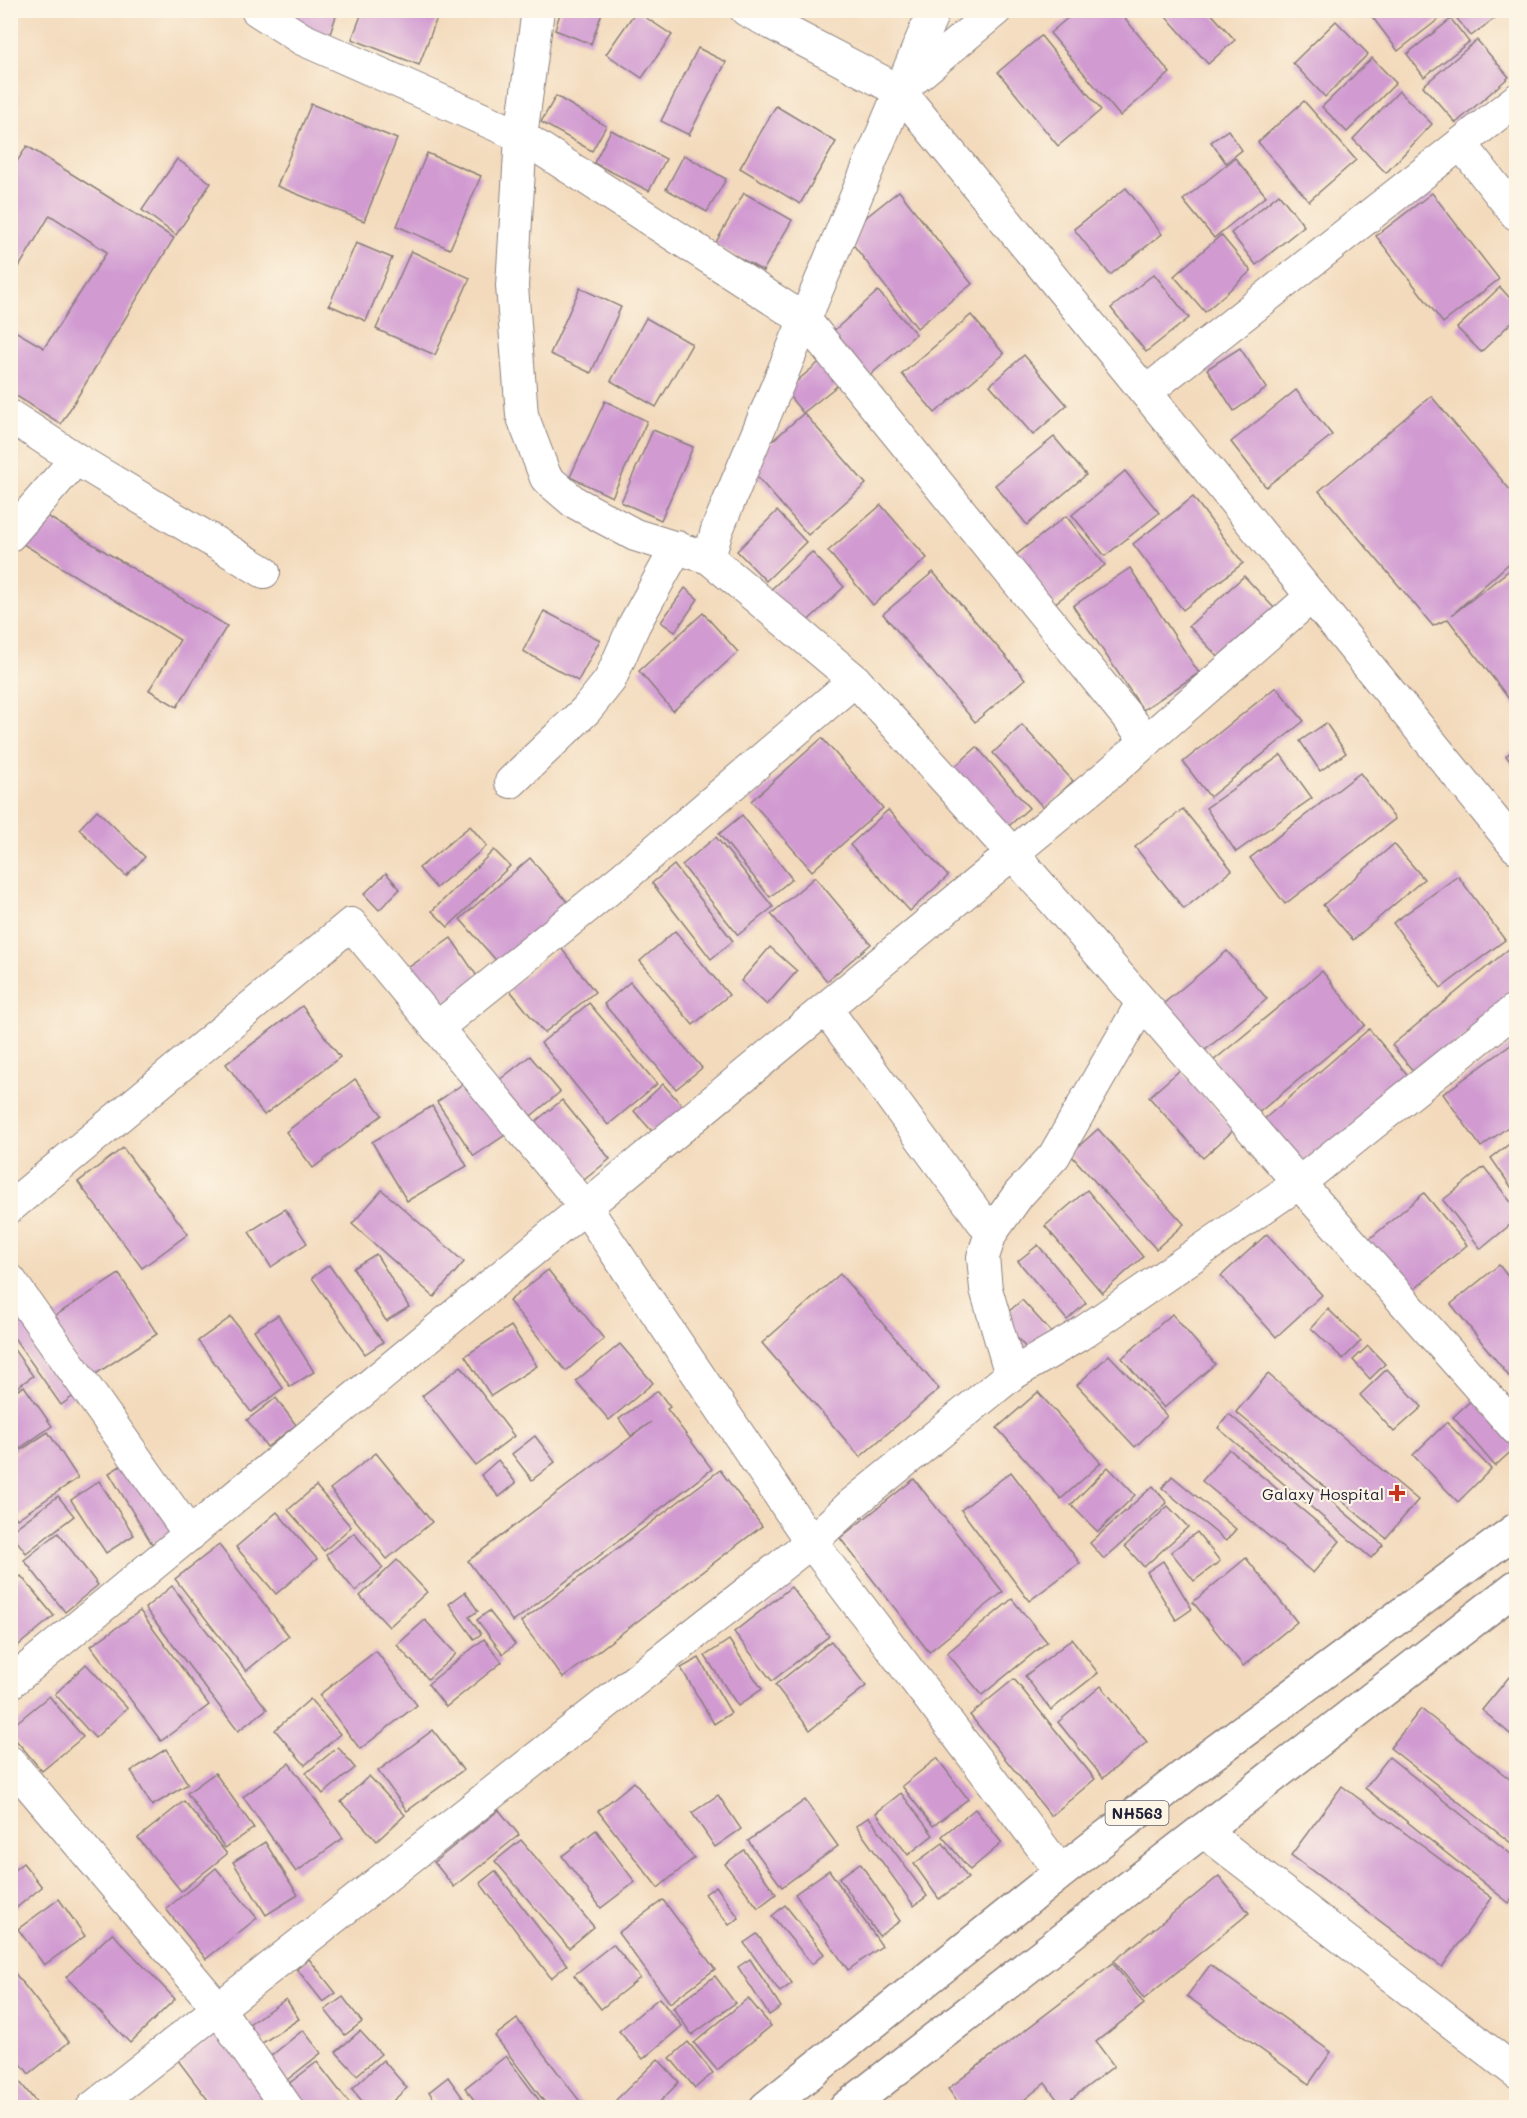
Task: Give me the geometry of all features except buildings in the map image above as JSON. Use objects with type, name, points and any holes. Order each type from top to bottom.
[{"type":"highway","name":"NH563","points":[[766,2108],[1061,1872],[1212,1755],[1516,1530]]},
{"type":"highway","name":"NH563","points":[[846,2108],[1516,1587]]},
{"type":"street","points":[[257,10],[302,39],[521,136],[805,320],[1147,741]]},
{"type":"street","points":[[538,10],[521,136],[512,286],[522,415],[546,478],[574,502],[635,535],[709,558],[855,680],[1012,854],[1516,1429]]},
{"type":"street","points":[[746,10],[900,91],[1516,847]]},
{"type":"street","points":[[709,558],[717,530],[934,10]]},
{"type":"street","points":[[900,91],[996,10]]},
{"type":"street","points":[[1146,392],[1516,100]]},
{"type":"street","points":[[1461,144],[1516,214]]},
{"type":"street","points":[[10,416],[76,459],[264,572]]},
{"type":"street","points":[[10,534],[76,459]]},
{"type":"street","points":[[511,782],[586,710],[610,680],[634,625],[676,547]]},
{"type":"street","points":[[10,1683],[1012,854],[1147,741],[1312,596]]},
{"type":"street","points":[[437,1028],[624,877],[855,680]]},
{"type":"street","points":[[10,1207],[351,924],[586,1208],[811,1542],[1061,1872]]},
{"type":"street","points":[[1011,1375],[986,1289],[983,1257],[991,1233],[1018,1194],[1054,1156],[1142,1003]]},
{"type":"street","points":[[826,1009],[991,1233]]},
{"type":"street","points":[[92,2108],[811,1542],[852,1504],[1011,1375],[1079,1335],[1299,1183],[1516,1010]]},
{"type":"street","points":[[10,1280],[190,1535]]},
{"type":"street","points":[[10,1762],[218,2008],[287,2108]]},
{"type":"street","points":[[1202,1830],[1516,2072]]},
{"type":"place","name":"Galaxy Hospital","points":[[1397,1493]]}]
